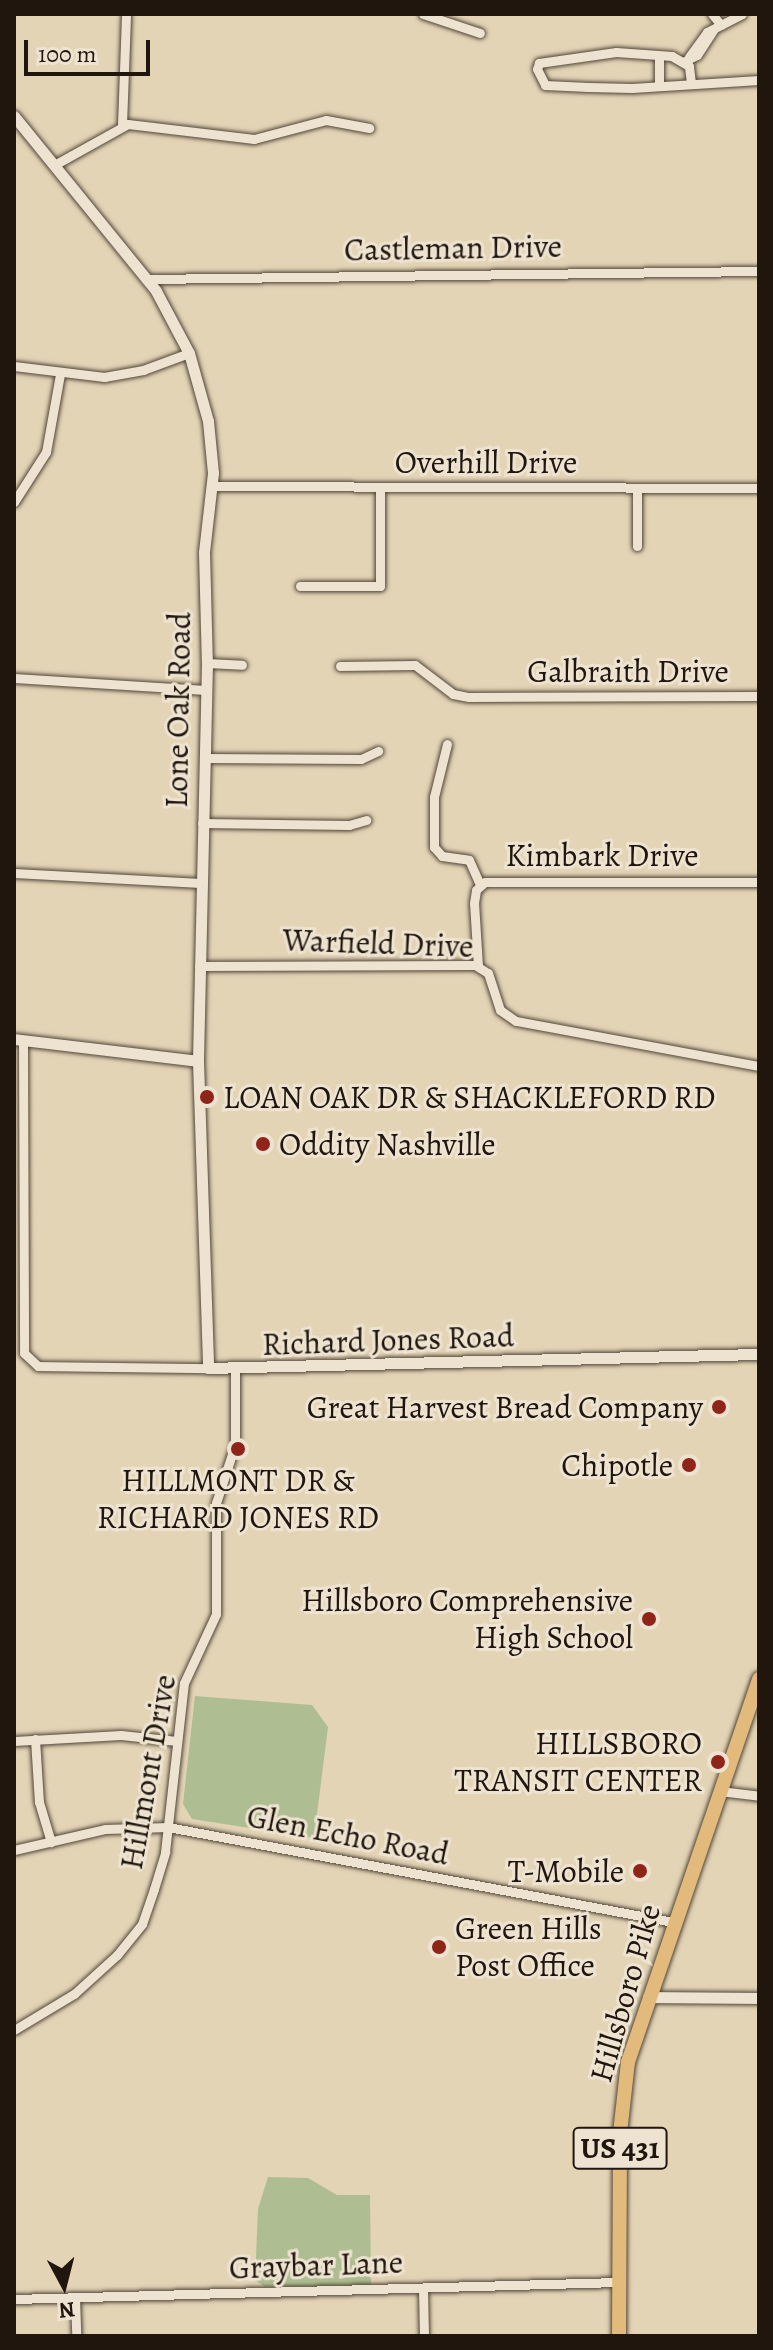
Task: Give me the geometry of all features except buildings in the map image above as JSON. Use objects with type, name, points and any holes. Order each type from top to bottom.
[{"type":"main road","name":"Hillsboro Pike","points":[[619,2336],[621,2118],[628,2062],[673,1922],[759,1679]]},
{"type":"street","points":[[122,125],[126,14]]},
{"type":"street","points":[[423,14],[480,33]]},
{"type":"street","points":[[712,14],[717,28]]},
{"type":"street","points":[[687,59],[717,28],[742,14]]},
{"type":"street","points":[[687,59],[616,52],[539,63],[537,69],[545,85],[759,80]]},
{"type":"street","points":[[659,56],[659,84]]},
{"type":"street","points":[[687,59],[691,83]]},
{"type":"street","name":"Lone Oak Road","points":[[14,116],[148,279],[189,353],[208,421],[213,486],[204,552],[207,663],[198,1061],[208,1368]]},
{"type":"street","points":[[56,164],[122,125],[254,139],[326,120],[369,128]]},
{"type":"street","name":"Castleman Drive","points":[[148,279],[759,271]]},
{"type":"street","points":[[14,366],[60,374],[123,374],[189,353]]},
{"type":"street","points":[[14,502],[46,452],[60,374]]},
{"type":"street","name":"Overhill Drive","points":[[213,486],[759,488]]},
{"type":"street","points":[[300,586],[380,586],[380,487]]},
{"type":"street","points":[[637,488],[637,546]]},
{"type":"street","points":[[207,663],[242,665]]},
{"type":"street","name":"Galbraith Drive","points":[[340,666],[415,665],[453,694],[498,698],[759,696]]},
{"type":"street","points":[[14,678],[206,690]]},
{"type":"street","points":[[447,744],[434,797],[434,847],[439,855],[469,860],[480,885]]},
{"type":"street","points":[[205,758],[361,759],[378,751]]},
{"type":"street","points":[[202,823],[349,825],[366,820]]},
{"type":"street","points":[[14,873],[201,883]]},
{"type":"street","name":"Kimbark Drive","points":[[478,966],[474,903],[480,885],[503,881],[759,882]]},
{"type":"street","name":"Warfield Drive","points":[[199,966],[478,966],[491,976],[500,1010],[516,1021],[759,1066]]},
{"type":"street","points":[[18,1039],[198,1061]]},
{"type":"street","name":"Richard Jones Road","points":[[18,1039],[24,1353],[38,1366],[235,1370],[759,1354]]},
{"type":"street","name":"Hillmont Drive","points":[[14,2030],[74,1994],[142,1924],[168,1827],[184,1683],[216,1614],[216,1503],[235,1445],[235,1370]]},
{"type":"street","points":[[14,1741],[121,1735],[177,1741]]},
{"type":"street","points":[[35,1739],[39,1802],[51,1842]]},
{"type":"street","points":[[720,1791],[759,1796]]},
{"type":"street","name":"Glen Echo Road","points":[[14,1850],[105,1829],[168,1827],[673,1922]]},
{"type":"street","points":[[648,1997],[759,1998]]},
{"type":"street","name":"Graybar Lane","points":[[14,2299],[619,2282]]},
{"type":"street","points":[[423,2288],[424,2336]]},
{"type":"street","points":[[75,2298],[76,2336]]},
{"type":"green space","points":[[195,1696],[312,1705],[328,1727],[314,1838],[192,1819],[183,1804]]},
{"type":"green space","points":[[268,2177],[308,2178],[337,2195],[370,2195],[371,2285],[265,2287],[255,2280],[258,2209]]},
{"type":"place","name":"LOAN OAK DR & SHACKLEFORD RD","points":[[207,1097]]},
{"type":"place","name":"Oddity Nashville","points":[[263,1144]]},
{"type":"place","name":"Great Harvest Bread Company","points":[[719,1407]]},
{"type":"place","name":"HILLMONT DR & RICHARD JONES RD","points":[[238,1449]]},
{"type":"place","name":"Chipotle","points":[[689,1465]]},
{"type":"place","name":"Hillsboro Comprehensive High School","points":[[649,1619]]},
{"type":"place","name":"HILLSBORO TRANSIT CENTER","points":[[718,1762]]},
{"type":"place","name":"T-Mobile","points":[[640,1871]]},
{"type":"place","name":"Green Hills Post Office","points":[[439,1947]]}]
